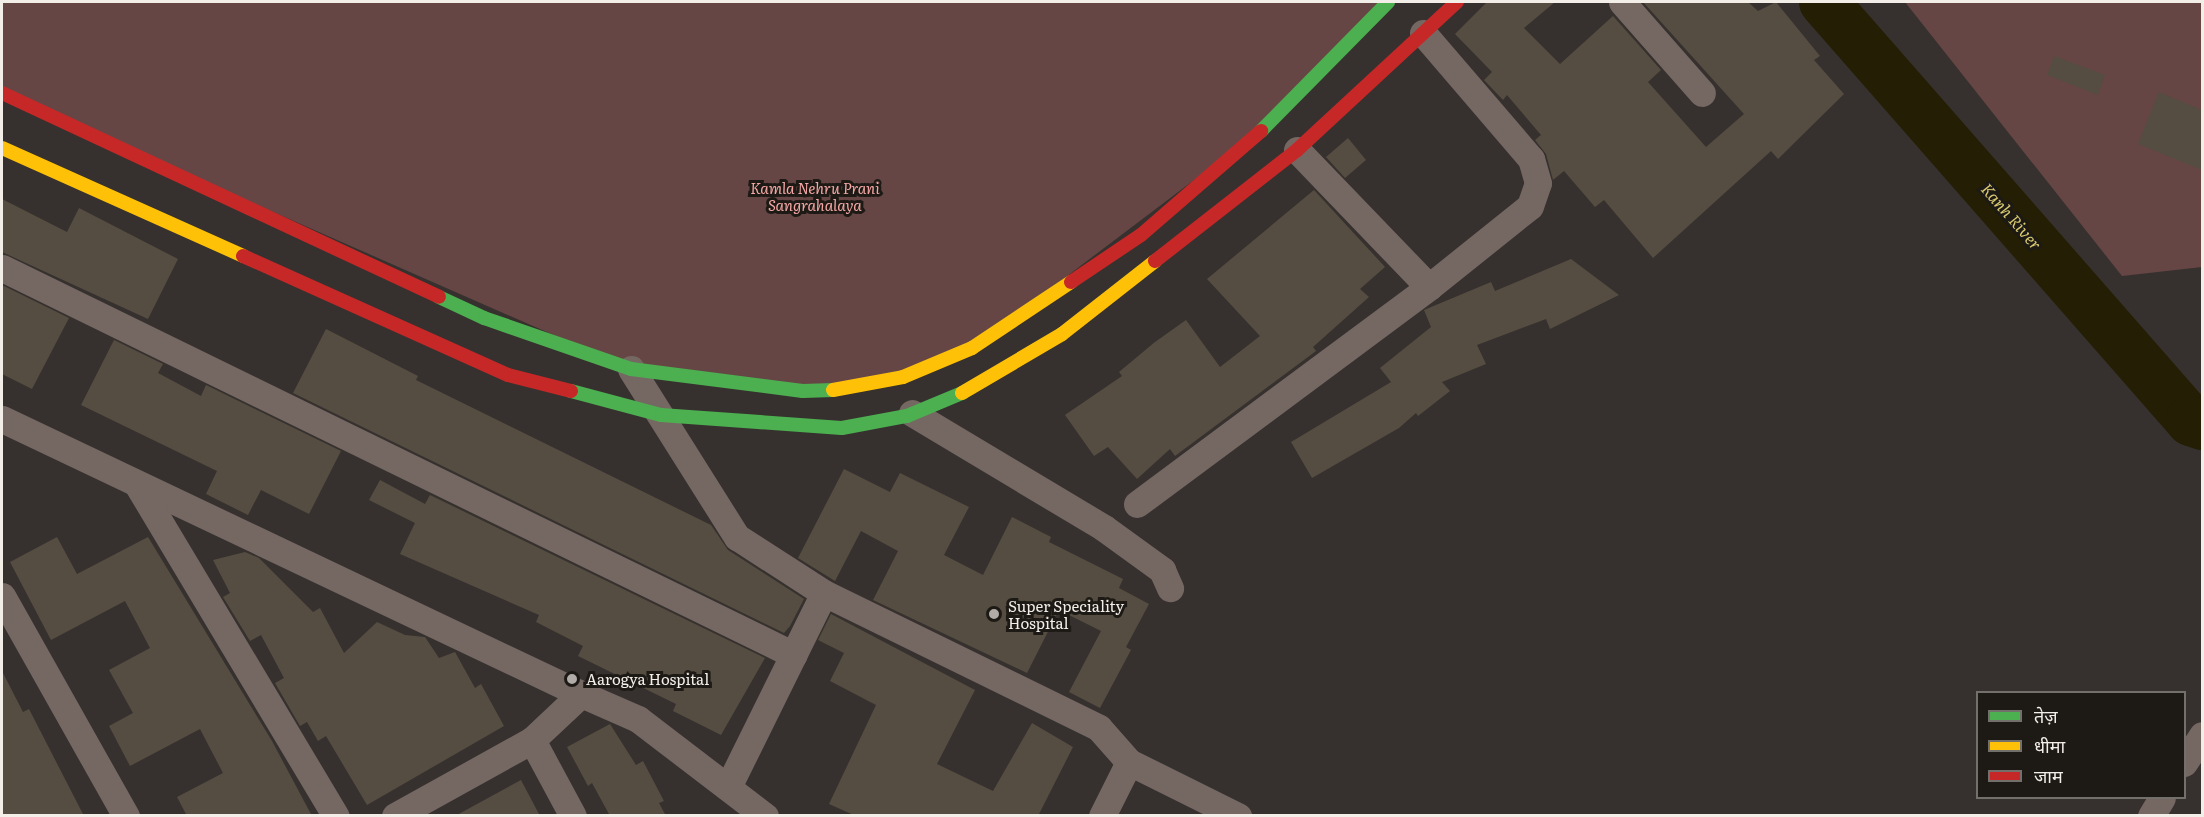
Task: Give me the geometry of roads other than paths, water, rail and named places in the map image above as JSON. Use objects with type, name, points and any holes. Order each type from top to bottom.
[{"type":"main road","points":[[2,93],[484,318],[631,369],[804,391],[844,390],[903,377],[972,348],[1141,235],[1272,121],[1388,2]]},
{"type":"main road","points":[[2,148],[508,375],[661,415],[801,429],[842,428],[912,413],[982,384],[1062,334],[1297,150],[1456,2]]},
{"type":"street","points":[[1622,2],[1702,93]]},
{"type":"street","points":[[1137,504],[1429,287],[1530,206],[1538,183],[1531,159],[1423,33]]},
{"type":"street","points":[[1297,150],[1429,287]]},
{"type":"street","points":[[2,268],[794,655]]},
{"type":"street","points":[[631,369],[737,537],[824,592],[1100,728],[1129,762],[1238,816]]},
{"type":"street","points":[[912,413],[1104,528],[1162,570],[1170,588]]},
{"type":"street","points":[[2,419],[638,719],[765,816]]},
{"type":"street","points":[[137,484],[336,816]]},
{"type":"street","points":[[728,787],[824,592]]},
{"type":"street","points":[[2,596],[126,816]]},
{"type":"street","points":[[395,816],[532,740],[581,694]]},
{"type":"street","points":[[2186,760],[2202,735]]},
{"type":"street","points":[[532,740],[573,816]]},
{"type":"street","points":[[1102,816],[1129,762]]},
{"type":"street","points":[[2151,816],[2161,799]]},
{"type":"waterway","name":"Kanh River","points":[[1824,2],[2191,421],[2202,425]]},
{"type":"place","name":"Super Speciality Hospital","points":[[994,614]]},
{"type":"place","name":"Aarogya Hospital","points":[[572,679]]},
{"type":"park label","name":"Kamla Nehru Prani Sangrahalaya","points":[[815,196]]}]
